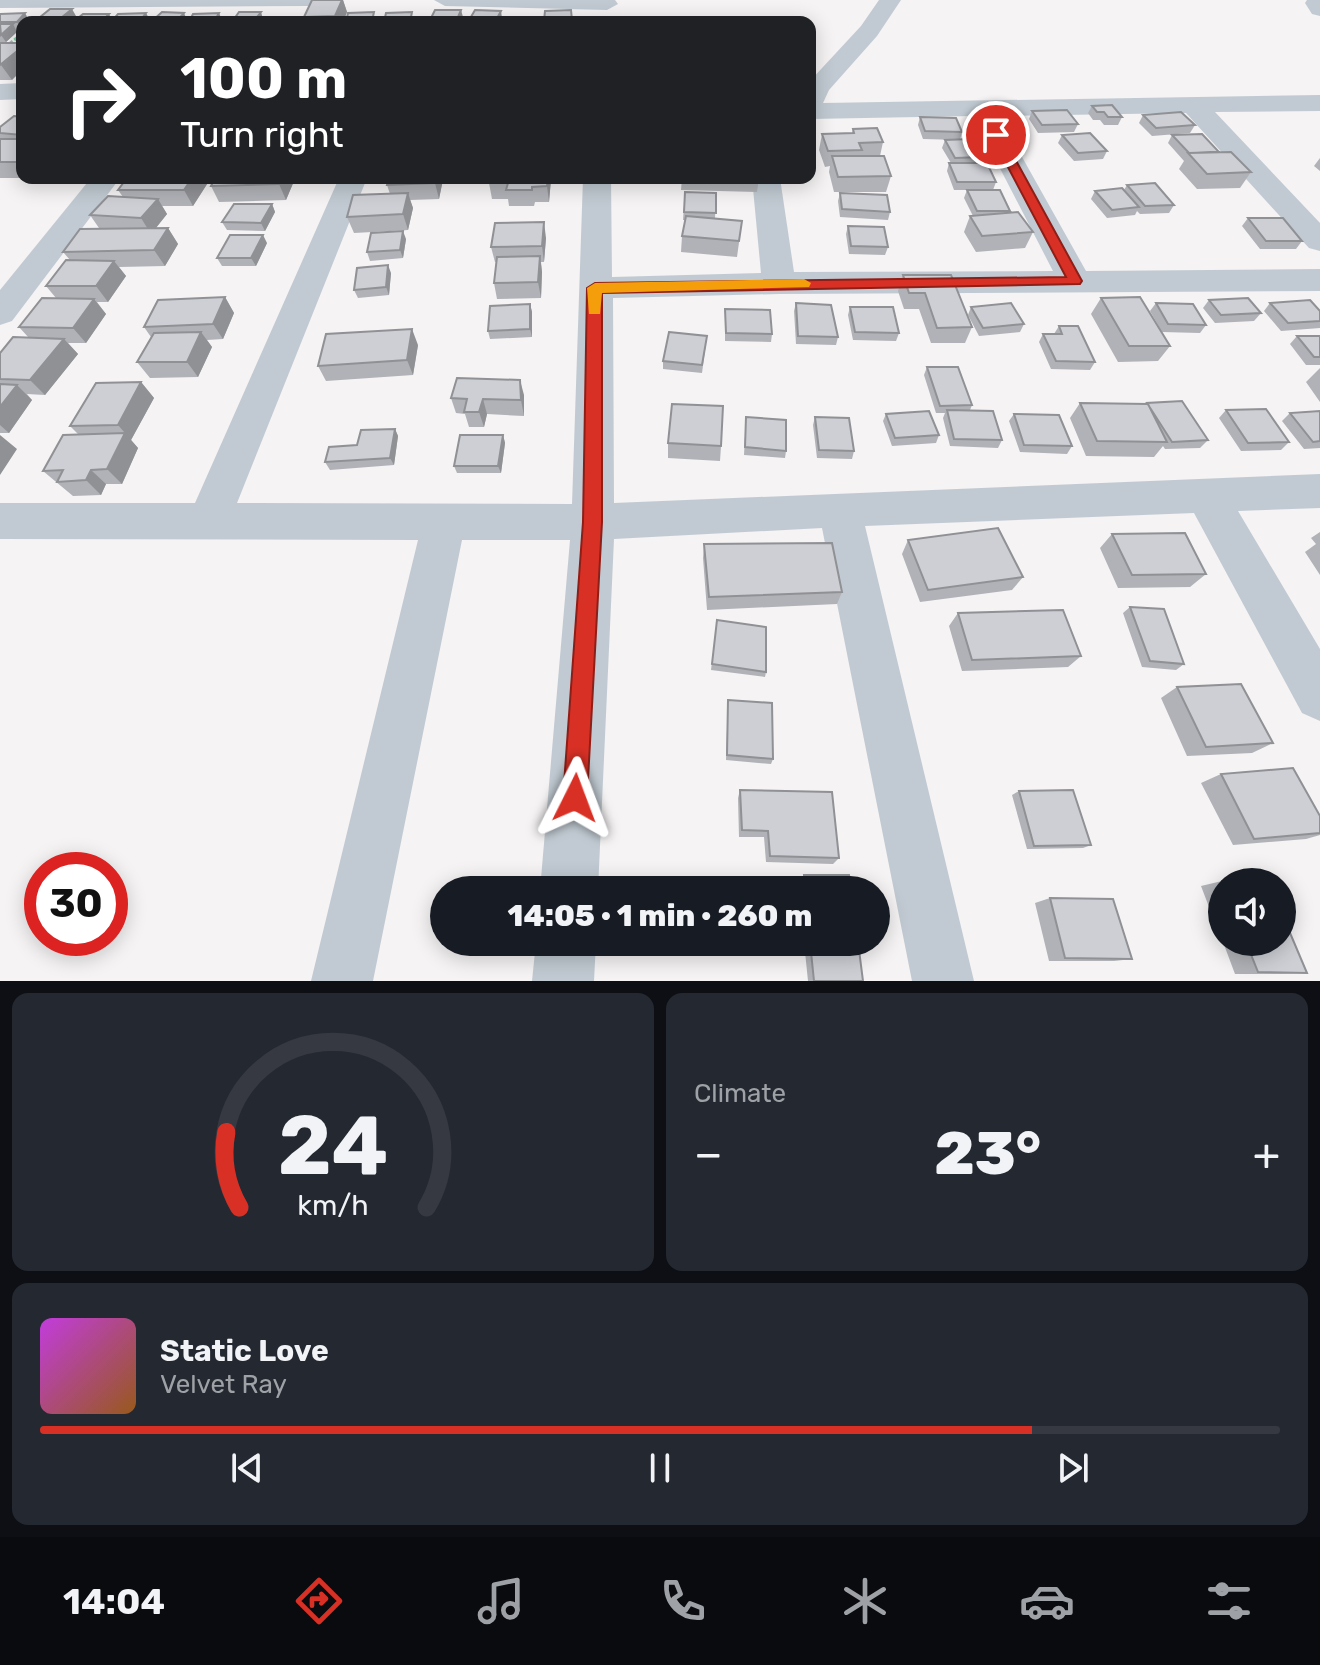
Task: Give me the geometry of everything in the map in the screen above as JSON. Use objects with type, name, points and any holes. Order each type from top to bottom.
[{"type":"street","points":[[0,2],[308,0]]},
{"type":"street","points":[[445,0],[607,9]]},
{"type":"street","points":[[816,91],[869,31],[890,0]]},
{"type":"street","points":[[1318,0],[1316,3],[1320,9]]},
{"type":"street","points":[[816,111],[1320,103]]},
{"type":"street","points":[[1195,107],[1320,241]]},
{"type":"street","points":[[983,110],[1075,281]]},
{"type":"street","points":[[0,313],[101,184]]},
{"type":"street","points":[[208,522],[350,184]]},
{"type":"street","points":[[570,876],[593,522],[597,184]]},
{"type":"street","points":[[767,184],[779,283]]},
{"type":"street","points":[[595,288],[779,283],[1320,280]]},
{"type":"street","points":[[0,521],[593,522],[840,509],[1320,491]]},
{"type":"street","points":[[1207,497],[1320,696]]},
{"type":"street","points":[[840,509],[943,981]]},
{"type":"street","points":[[342,981],[444,522]]},
{"type":"street","points":[[563,981],[565,956]]},
{"type":"path","points":[[0,51],[16,39]]},
{"type":"building","points":[[312,0],[342,0],[335,16],[304,16]]},
{"type":"building","points":[[50,9],[72,9],[63,16],[41,16]]},
{"type":"building","points":[[435,10],[461,10],[458,16],[432,16]]},
{"type":"building","points":[[475,10],[501,11],[498,16],[472,16]]},
{"type":"building","points":[[571,10],[572,16],[544,16],[545,11]]},
{"type":"building","points":[[162,12],[184,13],[181,16],[158,16]]},
{"type":"building","points":[[239,12],[261,12],[258,16],[236,16]]},
{"type":"building","points":[[374,12],[373,16],[347,16],[348,13]]},
{"type":"building","points":[[412,12],[411,16],[385,16],[386,13]]},
{"type":"building","points":[[25,13],[16,16],[16,22],[0,22],[0,14]]},
{"type":"building","points":[[146,13],[144,16],[116,16]]},
{"type":"building","points":[[219,13],[217,16],[193,14]]},
{"type":"building","points":[[83,14],[109,14],[107,16],[80,16]]},
{"type":"building","points":[[0,24],[13,24],[1,35]]},
{"type":"building","points":[[0,43],[16,43],[16,52],[0,65]]},
{"type":"building","points":[[1112,105],[1122,117],[1108,117],[1092,106]]},
{"type":"building","points":[[1067,110],[1078,124],[1042,125],[1032,111]]},
{"type":"building","points":[[1181,112],[1195,125],[1156,128],[1143,115]]},
{"type":"building","points":[[16,116],[16,134],[0,133],[0,127]]},
{"type":"building","points":[[920,117],[956,118],[962,132],[925,131]]},
{"type":"building","points":[[877,128],[883,142],[859,143],[862,150],[828,151],[822,134],[854,133],[853,129]]},
{"type":"building","points":[[1090,133],[1107,151],[1078,153],[1062,135]]},
{"type":"building","points":[[1202,134],[1219,152],[1189,153],[1172,135]]},
{"type":"building","points":[[0,139],[16,139],[16,162],[0,162]]},
{"type":"building","points":[[970,139],[981,157],[955,158],[945,140]]},
{"type":"building","points":[[1231,152],[1251,172],[1207,174],[1188,153]]},
{"type":"building","points":[[832,156],[884,156],[891,176],[838,177]]},
{"type":"building","points":[[949,163],[987,163],[996,182],[957,182]]},
{"type":"building","points":[[1155,183],[1174,205],[1145,206],[1127,185]]},
{"type":"building","points":[[122,184],[188,184],[184,190],[118,190]]},
{"type":"building","points":[[212,184],[279,184],[211,186]]},
{"type":"building","points":[[508,184],[547,184],[532,187],[532,190],[506,190]]},
{"type":"building","points":[[1122,188],[1139,207],[1112,210],[1095,191]]},
{"type":"building","points":[[967,190],[1000,190],[1010,211],[977,211]]},
{"type":"building","points":[[685,192],[716,193],[716,213],[684,212]]},
{"type":"building","points":[[408,193],[403,214],[347,217],[353,195]]},
{"type":"building","points":[[840,193],[887,195],[890,212],[842,209]]},
{"type":"building","points":[[108,196],[158,199],[141,218],[90,215]]},
{"type":"building","points":[[234,204],[272,204],[261,223],[222,222]]},
{"type":"building","points":[[1018,212],[1033,232],[982,236],[970,216]]},
{"type":"building","points":[[686,216],[742,221],[739,241],[682,236]]},
{"type":"building","points":[[1248,218],[1283,218],[1302,241],[1266,241]]},
{"type":"building","points":[[544,222],[542,246],[491,247],[495,223]]},
{"type":"building","points":[[848,226],[884,227],[888,247],[851,246]]},
{"type":"building","points":[[168,228],[154,250],[63,252],[80,229]]},
{"type":"building","points":[[403,231],[400,250],[367,252],[371,233]]},
{"type":"building","points":[[230,235],[263,235],[251,258],[217,258]]},
{"type":"building","points":[[540,256],[538,282],[494,283],[497,257]]},
{"type":"building","points":[[66,260],[114,261],[96,286],[46,286]]},
{"type":"building","points":[[388,265],[386,287],[354,290],[357,268]]},
{"type":"building","points":[[903,275],[951,275],[972,327],[937,328],[925,293],[909,293]]},
{"type":"building","points":[[225,297],[213,324],[144,327],[158,300]]},
{"type":"building","points":[[1140,297],[1170,346],[1129,346],[1101,298]]},
{"type":"building","points":[[42,298],[94,299],[73,328],[19,327]]},
{"type":"building","points":[[1248,298],[1261,313],[1221,315],[1209,300]]},
{"type":"building","points":[[1310,300],[1320,311],[1320,321],[1288,323],[1270,303]]},
{"type":"building","points":[[796,303],[831,305],[838,337],[798,336]]},
{"type":"building","points":[[1011,303],[1024,324],[983,328],[971,307]]},
{"type":"building","points":[[1156,303],[1193,304],[1206,325],[1168,324]]},
{"type":"building","points":[[530,304],[530,329],[488,331],[490,306]]},
{"type":"building","points":[[850,307],[893,307],[899,333],[855,332]]},
{"type":"building","points":[[725,309],[770,310],[772,334],[726,333]]},
{"type":"building","points":[[1059,326],[1078,326],[1095,362],[1056,361],[1043,334],[1062,334]]},
{"type":"building","points":[[412,329],[407,360],[318,366],[326,334]]},
{"type":"building","points":[[201,332],[187,362],[137,362],[154,333]]},
{"type":"building","points":[[669,332],[707,336],[702,365],[663,361]]},
{"type":"building","points":[[1297,336],[1320,336],[1320,357],[1314,357]]},
{"type":"building","points":[[13,337],[64,339],[30,380],[0,379],[0,353]]},
{"type":"building","points":[[927,367],[958,367],[972,405],[940,406]]},
{"type":"building","points":[[457,378],[520,380],[521,400],[483,399],[479,412],[464,412],[467,399],[451,398]]},
{"type":"building","points":[[141,382],[118,425],[70,426],[96,383]]},
{"type":"building","points":[[0,384],[17,385],[0,407]]},
{"type":"building","points":[[1182,401],[1208,440],[1172,442],[1147,403]]},
{"type":"building","points":[[1080,403],[1148,404],[1167,442],[1097,441]]},
{"type":"building","points":[[672,404],[723,406],[721,446],[668,443]]},
{"type":"building","points":[[1266,409],[1289,442],[1248,443],[1226,410]]},
{"type":"building","points":[[947,410],[993,411],[1002,440],[954,439]]},
{"type":"building","points":[[929,411],[939,435],[895,438],[886,414]]},
{"type":"building","points":[[1320,411],[1320,441],[1313,442],[1290,413]]},
{"type":"building","points":[[1014,414],[1059,415],[1072,446],[1024,445]]},
{"type":"building","points":[[746,417],[786,420],[786,451],[745,447]]},
{"type":"building","points":[[815,417],[849,418],[854,451],[819,450]]},
{"type":"building","points":[[395,429],[390,458],[325,462],[329,447],[357,445],[361,430]]},
{"type":"building","points":[[125,433],[107,469],[91,470],[86,480],[57,482],[63,470],[43,471],[63,435]]},
{"type":"building","points":[[460,435],[503,435],[498,466],[454,466]]},
{"type":"building","points":[[998,528],[1023,577],[928,590],[908,540]]},
{"type":"building","points":[[1185,533],[1206,574],[1132,575],[1112,534]]},
{"type":"building","points":[[832,543],[842,592],[709,597],[704,544]]},
{"type":"building","points":[[1130,607],[1164,609],[1184,664],[1150,661]]},
{"type":"building","points":[[1063,610],[1081,656],[972,660],[958,613]]},
{"type":"building","points":[[717,620],[766,627],[766,672],[712,664]]},
{"type":"building","points":[[1241,684],[1273,743],[1206,747],[1177,687]]},
{"type":"building","points":[[728,700],[772,703],[773,759],[727,755]]},
{"type":"building","points":[[1293,768],[1320,816],[1320,833],[1254,839],[1221,774]]},
{"type":"building","points":[[740,790],[832,792],[839,858],[770,856],[768,831],[742,830]]},
{"type":"building","points":[[1073,790],[1091,845],[1034,846],[1019,791]]},
{"type":"building","points":[[804,875],[849,876],[804,876]]},
{"type":"building","points":[[1050,898],[1113,899],[1132,959],[1065,958]]},
{"type":"building","points":[[1296,947],[1307,973],[1258,972],[1252,956],[1296,956]]},
{"type":"building","points":[[811,956],[860,956],[863,981],[814,981]]},
{"type":"slow traffic","points":[[594,310],[595,288],[804,283]]},
{"type":"route","points":[[575,798],[593,522],[595,288],[1075,281],[996,135]]}]
